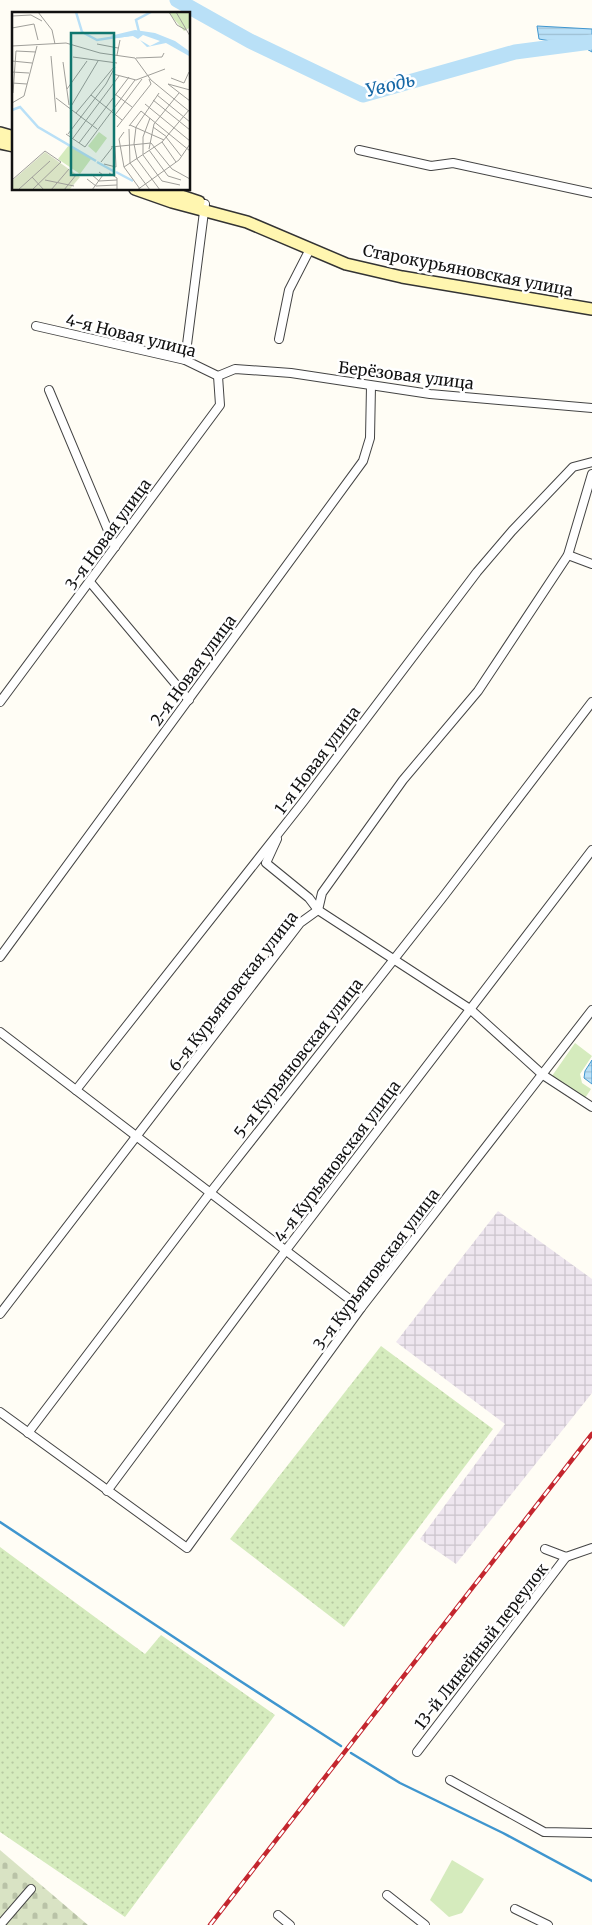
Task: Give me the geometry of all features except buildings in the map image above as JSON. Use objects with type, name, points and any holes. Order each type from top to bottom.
[{"type":"main road","name":"Старокурьяновская улица","points":[[139,190],[172,202],[204,207],[247,222],[346,264],[402,277],[592,309]]},
{"type":"main road","points":[[162,190],[204,207]]},
{"type":"street","points":[[359,150],[431,166],[453,163],[592,193]]},
{"type":"street","points":[[185,360],[204,207]]},
{"type":"street","points":[[280,339],[289,290],[310,249]]},
{"type":"street","name":"4-я Новая улица","points":[[36,326],[185,360],[218,376]]},
{"type":"street","name":"Берёзовая улица","points":[[218,376],[235,369],[291,373],[430,394],[592,408]]},
{"type":"street","name":"3-я Новая улица","points":[[0,702],[220,405],[218,376]]},
{"type":"street","name":"2-я Новая улица","points":[[0,956],[363,461],[370,438],[371,386]]},
{"type":"street","points":[[48,390],[115,547]]},
{"type":"street","name":"1-я Новая улица","points":[[76,1090],[283,826],[477,572],[573,467],[592,462]]},
{"type":"street","name":"6-я Курьяновская улица","points":[[0,1314],[300,922],[318,910],[322,893],[403,780],[478,691],[568,555],[592,474]]},
{"type":"street","points":[[568,555],[592,564]]},
{"type":"street","points":[[90,582],[189,700]]},
{"type":"street","name":"5-я Курьяновская улица","points":[[28,1433],[210,1194],[592,702]]},
{"type":"street","points":[[283,826],[266,863],[309,898],[318,910],[470,1009],[543,1075],[592,1107]]},
{"type":"street","name":"4-я Курьяновская улица","points":[[107,1491],[286,1250],[592,850]]},
{"type":"street","name":"3-я Курьяновская улица","points":[[107,1491],[187,1548],[362,1308],[592,1010]]},
{"type":"street","points":[[0,1032],[210,1194],[362,1308]]},
{"type":"street","points":[[0,1412],[107,1491]]},
{"type":"street","points":[[545,1549],[566,1557],[592,1548]]},
{"type":"street","name":"13-й Линейный переулок","points":[[417,1752],[566,1557]]},
{"type":"street","points":[[450,1780],[544,1832],[592,1833]]},
{"type":"street","points":[[0,1925],[31,1889]]},
{"type":"street","points":[[387,1895],[425,1925]]},
{"type":"street","points":[[515,1909],[548,1925]]},
{"type":"street","points":[[278,1914],[290,1925]]},
{"type":"shaded area","points":[[498,1211],[592,1279],[592,1393],[456,1564],[420,1539],[505,1424],[396,1342]]},
{"type":"green space","points":[[575,1043],[592,1056],[580,1074],[582,1083],[591,1089],[585,1098],[552,1076]]},
{"type":"green space","points":[[381,1346],[493,1429],[344,1627],[230,1539]]},
{"type":"green space","points":[[0,1547],[145,1654],[161,1635],[275,1715],[125,1917],[0,1832]]},
{"type":"green space","points":[[0,1850],[88,1925],[0,1925]]},
{"type":"green space","points":[[452,1860],[484,1879],[462,1913],[449,1917],[430,1900]]},
{"type":"water","points":[[537,26],[592,29],[592,52],[583,47],[539,39]]},
{"type":"water","points":[[592,1060],[592,1084],[584,1078],[585,1071]]},
{"type":"waterway","name":"Уводь","points":[[177,0],[250,41],[363,95],[515,52],[592,42]]},
{"type":"waterway","points":[[0,1522],[341,1746]]},
{"type":"waterway","points":[[351,1753],[400,1783],[503,1833],[592,1881]]},
{"type":"railway","points":[[210,1925],[592,1434]]}]
